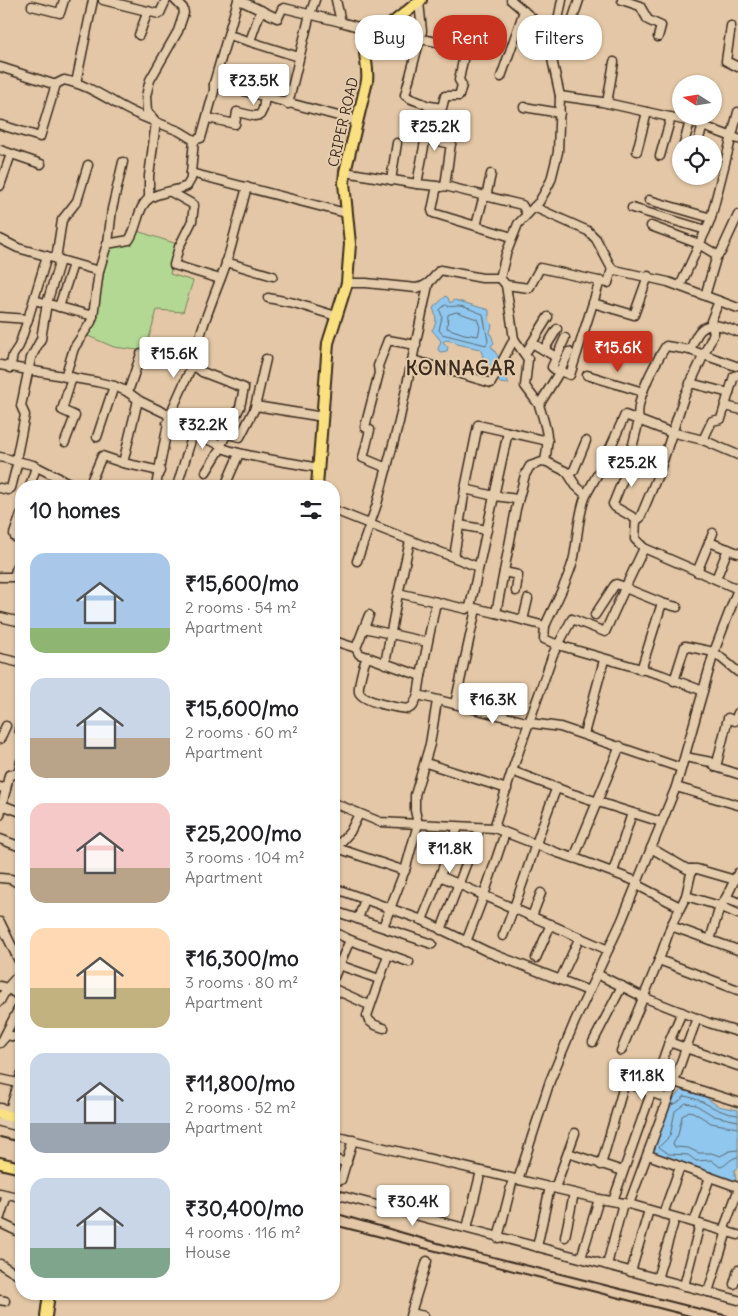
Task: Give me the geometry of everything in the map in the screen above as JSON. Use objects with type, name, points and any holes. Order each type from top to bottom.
[{"type":"main road","name":"CRIPER ROAD","points":[[403,15],[420,1]]},
{"type":"main road","name":"CRIPER ROAD","points":[[317,480],[328,343],[347,283],[350,244],[346,212],[345,172],[368,71],[366,60]]},
{"type":"main road","points":[[0,1163],[15,1167]]},
{"type":"main road","points":[[46,1316],[48,1300]]},
{"type":"street","points":[[32,6],[60,13],[64,0]]},
{"type":"street","points":[[76,83],[93,0]]},
{"type":"street","points":[[103,0],[160,14],[166,0]]},
{"type":"street","points":[[150,198],[149,176],[156,122],[147,111],[146,96],[150,80],[178,31],[184,13],[183,8],[176,0]]},
{"type":"street","points":[[0,68],[56,84],[64,80],[76,83],[95,91],[120,106],[179,131],[194,140],[201,138],[208,118],[214,83],[238,0],[277,18],[284,8],[355,26]]},
{"type":"street","points":[[288,104],[315,0]]},
{"type":"street","points":[[336,0],[341,22]]},
{"type":"street","points":[[559,15],[562,0]]},
{"type":"street","points":[[575,15],[579,0]]},
{"type":"street","points":[[622,0],[642,3],[644,16],[649,21],[662,26],[658,37]]},
{"type":"street","points":[[420,1],[422,15]]},
{"type":"street","points":[[516,2],[529,15]]},
{"type":"street","points":[[250,41],[261,10]]},
{"type":"street","points":[[501,77],[524,10]]},
{"type":"street","points":[[139,35],[148,11]]},
{"type":"street","points":[[731,26],[726,60],[738,67]]},
{"type":"street","points":[[228,35],[299,57]]},
{"type":"street","points":[[414,60],[405,95],[407,97],[430,106],[442,108],[445,96],[459,96],[462,84],[459,80],[465,50],[462,47],[423,40]]},
{"type":"street","points":[[500,278],[512,237],[518,224],[539,202],[550,180],[558,152],[560,96],[552,60]]},
{"type":"street","points":[[607,103],[614,62]]},
{"type":"street","points":[[214,83],[357,122]]},
{"type":"street","points":[[1,125],[39,138],[56,84]]},
{"type":"street","points":[[560,96],[607,103],[671,117],[660,156]]},
{"type":"street","points":[[208,118],[235,124],[237,112],[254,116],[260,115],[263,110],[265,97]]},
{"type":"street","points":[[417,184],[430,106]]},
{"type":"street","points":[[524,107],[560,113]]},
{"type":"street","points":[[637,151],[647,112]]},
{"type":"street","points":[[680,286],[710,218],[735,137],[738,112]]},
{"type":"street","points":[[700,125],[735,137]]},
{"type":"street","points":[[700,135],[703,126]]},
{"type":"street","points":[[425,138],[452,140],[446,186]]},
{"type":"street","points":[[108,243],[129,240],[142,208],[150,198],[188,186],[192,173],[194,140]]},
{"type":"street","points":[[391,180],[397,143]]},
{"type":"street","points":[[0,150],[41,164]]},
{"type":"street","points":[[0,186],[11,154]]},
{"type":"street","points":[[65,442],[74,416],[62,410],[74,348],[93,316],[99,271],[108,243],[112,209],[124,162]]},
{"type":"street","points":[[0,488],[8,490],[11,488],[25,415],[21,406],[31,358],[40,339],[58,259],[62,220],[77,201],[88,166]]},
{"type":"street","points":[[345,172],[417,184],[446,186],[522,205],[527,214]]},
{"type":"street","points":[[192,173],[346,212]]},
{"type":"street","points":[[476,226],[483,199],[486,197],[491,174]]},
{"type":"street","points":[[436,186],[432,212],[512,237]]},
{"type":"street","points":[[206,472],[228,434],[240,407],[244,388],[202,372],[196,367],[195,357],[202,330],[226,262],[247,187]]},
{"type":"street","points":[[171,192],[194,205],[192,221],[179,246],[174,265],[220,279]]},
{"type":"street","points":[[649,200],[710,218]]},
{"type":"street","points":[[534,207],[588,231],[596,239],[612,269],[618,272],[648,276],[737,306]]},
{"type":"street","points":[[632,208],[706,230]]},
{"type":"street","points":[[705,296],[717,256],[721,252],[738,216]]},
{"type":"street","points":[[651,226],[699,244],[717,256]]},
{"type":"street","points":[[0,239],[18,248],[99,271]]},
{"type":"street","points":[[10,368],[28,319],[47,256]]},
{"type":"street","points":[[226,262],[273,276]]},
{"type":"street","points":[[59,307],[73,264]]},
{"type":"street","points":[[506,286],[529,288],[540,268],[609,283],[612,269]]},
{"type":"street","points":[[357,561],[377,504],[399,422],[428,285],[440,270],[482,278],[500,278]]},
{"type":"street","points":[[593,303],[634,315],[648,276]]},
{"type":"street","points":[[500,278],[506,286],[514,339],[529,360],[525,386],[539,405],[548,441],[544,461]]},
{"type":"street","points":[[564,338],[552,368],[570,375],[600,281]]},
{"type":"street","points":[[347,283],[416,288],[428,285]]},
{"type":"street","points":[[268,298],[294,303],[336,316]]},
{"type":"street","points":[[34,300],[93,316]]},
{"type":"street","points":[[498,1238],[550,1081],[638,883],[676,787],[714,652],[738,589],[644,548],[635,539],[637,520],[646,506],[684,396],[714,333],[712,320],[718,301]]},
{"type":"street","points":[[0,317],[28,319]]},
{"type":"street","points":[[525,354],[548,317]]},
{"type":"street","points":[[690,350],[700,331],[712,325],[722,326],[738,332]]},
{"type":"street","points":[[544,350],[557,329]]},
{"type":"street","points":[[413,360],[491,383],[514,339]]},
{"type":"street","points":[[387,468],[363,458],[370,430],[366,426],[379,374],[378,366],[388,340],[416,345]]},
{"type":"street","points":[[532,343],[556,357]]},
{"type":"street","points":[[637,520],[613,504],[626,472],[639,420],[638,416],[643,392],[666,346],[690,350],[736,366]]},
{"type":"street","points":[[539,405],[569,352]]},
{"type":"street","points":[[128,392],[141,354]]},
{"type":"street","points":[[228,434],[239,437],[241,435],[254,407],[266,359]]},
{"type":"street","points":[[0,365],[114,386],[165,413],[168,420],[221,447],[239,454],[318,468]]},
{"type":"street","points":[[158,480],[168,420],[191,368],[196,367]]},
{"type":"street","points":[[586,375],[643,392]]},
{"type":"street","points":[[703,440],[712,421],[721,420],[734,376],[738,375]]},
{"type":"street","points":[[690,383],[730,393]]},
{"type":"street","points":[[96,437],[114,386]]},
{"type":"street","points":[[123,463],[138,400]]},
{"type":"street","points":[[726,406],[738,410]]},
{"type":"street","points":[[254,407],[323,417]]},
{"type":"street","points":[[703,691],[558,645],[544,639],[545,626],[570,570],[581,509],[586,495],[611,447],[623,416],[703,440],[738,455]]},
{"type":"street","points":[[454,557],[478,425],[548,441]]},
{"type":"street","points":[[455,704],[473,608],[478,567],[508,432]]},
{"type":"street","points":[[179,480],[193,434]]},
{"type":"street","points":[[569,474],[574,470],[586,441]]},
{"type":"street","points":[[228,480],[239,454]]},
{"type":"street","points":[[91,480],[101,456],[160,471]]},
{"type":"street","points":[[0,457],[36,467],[59,480]]},
{"type":"street","points":[[496,613],[518,499],[527,469],[534,464],[544,461],[565,470],[576,486],[586,495]]},
{"type":"street","points":[[32,480],[36,467]]},
{"type":"street","points":[[465,489],[494,496],[518,499]]},
{"type":"street","points":[[340,513],[478,567]]},
{"type":"street","points":[[460,525],[487,530]]},
{"type":"street","points":[[697,572],[713,533]]},
{"type":"street","points":[[385,664],[410,541]]},
{"type":"street","points":[[709,542],[738,553]]},
{"type":"street","points":[[494,828],[553,654],[572,619],[606,632],[644,548]]},
{"type":"street","points":[[716,579],[728,549]]},
{"type":"street","points":[[504,572],[518,575],[516,591]]},
{"type":"street","points":[[0,577],[15,577]]},
{"type":"street","points":[[595,615],[616,584],[662,603],[677,607]]},
{"type":"street","points":[[398,593],[466,609],[473,608],[496,613],[545,626]]},
{"type":"street","points":[[523,620],[528,599]]},
{"type":"street","points":[[368,657],[364,665],[359,688],[362,697],[408,709],[413,706],[418,695],[437,602]]},
{"type":"street","points":[[641,670],[662,603]]},
{"type":"street","points":[[356,648],[369,615]]},
{"type":"street","points":[[0,617],[15,621]]},
{"type":"street","points":[[364,628],[428,642]]},
{"type":"street","points":[[340,643],[356,648],[358,653],[421,676]]},
{"type":"street","points":[[674,681],[684,646],[714,652],[738,672]]},
{"type":"street","points":[[0,658],[15,662]]},
{"type":"street","points":[[584,734],[604,660]]},
{"type":"street","points":[[418,695],[530,723],[560,727],[681,768]]},
{"type":"street","points":[[383,927],[405,871],[418,824],[415,796],[426,763],[437,700]]},
{"type":"street","points":[[716,766],[728,718],[735,721],[738,713]]},
{"type":"street","points":[[0,739],[6,726]]},
{"type":"street","points":[[574,858],[620,746]]},
{"type":"street","points":[[685,757],[711,762],[716,766],[738,774]]},
{"type":"street","points":[[426,763],[507,788]]},
{"type":"street","points":[[512,771],[596,802],[661,822]]},
{"type":"street","points":[[0,815],[3,788],[9,775],[15,774]]},
{"type":"street","points":[[503,936],[515,908],[557,787]]},
{"type":"street","points":[[676,787],[738,805]]},
{"type":"street","points":[[2,805],[15,810]]},
{"type":"street","points":[[340,806],[380,822],[480,828],[486,826],[494,828],[613,872],[638,883],[680,907]]},
{"type":"street","points":[[613,872],[632,813]]},
{"type":"street","points":[[340,842],[350,832],[359,814]]},
{"type":"street","points":[[422,920],[458,827]]},
{"type":"street","points":[[441,930],[480,828]]},
{"type":"street","points":[[466,942],[505,833]]},
{"type":"street","points":[[0,839],[15,845]]},
{"type":"street","points":[[651,848],[682,867],[736,877],[720,906],[710,940]]},
{"type":"street","points":[[340,851],[405,871]]},
{"type":"street","points":[[621,1051],[671,926],[686,896],[692,869]]},
{"type":"street","points":[[440,876],[608,950]]},
{"type":"street","points":[[0,878],[11,879],[15,882]]},
{"type":"street","points":[[340,890],[422,920],[466,942],[589,991]]},
{"type":"street","points":[[532,916],[541,894]]},
{"type":"street","points":[[686,896],[720,906],[738,914]]},
{"type":"street","points":[[358,919],[365,898]]},
{"type":"street","points":[[726,898],[738,902]]},
{"type":"street","points":[[340,913],[432,944]]},
{"type":"street","points":[[0,922],[15,953]]},
{"type":"street","points":[[536,958],[551,924]]},
{"type":"street","points":[[671,926],[738,950]]},
{"type":"street","points":[[340,935],[409,962]]},
{"type":"street","points":[[560,980],[580,937]]},
{"type":"street","points":[[340,963],[350,940]]},
{"type":"street","points":[[384,1028],[368,1021],[367,1016],[388,955]]},
{"type":"street","points":[[659,960],[738,990]]},
{"type":"street","points":[[340,965],[379,979]]},
{"type":"street","points":[[597,974],[643,997],[738,1032]]},
{"type":"street","points":[[0,1001],[3,987],[15,977]]},
{"type":"street","points":[[593,1042],[622,986]]},
{"type":"street","points":[[3,987],[15,994]]},
{"type":"street","points":[[340,992],[370,1005]]},
{"type":"street","points":[[613,1201],[659,1070],[682,1012]]},
{"type":"street","points":[[2,1040],[15,1015]]},
{"type":"street","points":[[606,1265],[626,1203],[648,1155],[697,1018]]},
{"type":"street","points":[[2,1040],[10,1035],[15,1036]]},
{"type":"street","points":[[670,1042],[738,1066]]},
{"type":"street","points":[[659,1070],[675,1079],[737,1098]]},
{"type":"street","points":[[0,1080],[15,1082]]},
{"type":"street","points":[[601,1165],[625,1082],[668,1099]]},
{"type":"street","points":[[0,1108],[5,1112],[15,1090]]},
{"type":"street","points":[[0,1122],[15,1126]]},
{"type":"street","points":[[537,1247],[553,1188],[575,1133]]},
{"type":"street","points":[[340,1137],[516,1180],[599,1199],[626,1203],[738,1235]]},
{"type":"street","points":[[341,1180],[353,1140]]},
{"type":"street","points":[[568,1153],[623,1171]]},
{"type":"street","points":[[648,1155],[710,1176],[738,1189],[735,1205],[725,1231],[708,1292]]},
{"type":"street","points":[[340,1161],[347,1163]]},
{"type":"street","points":[[663,1214],[680,1167]]},
{"type":"street","points":[[467,1228],[481,1171]]},
{"type":"street","points":[[684,1286],[697,1223],[710,1176]]},
{"type":"street","points":[[564,1238],[574,1193]]},
{"type":"street","points":[[0,1217],[4,1194]]},
{"type":"street","points":[[340,1196],[738,1300]]},
{"type":"street","points":[[581,1258],[599,1199]]},
{"type":"street","points":[[631,1272],[649,1210]]},
{"type":"street","points":[[657,1279],[675,1218]]},
{"type":"street","points":[[0,1222],[15,1230]]},
{"type":"street","points":[[424,1316],[411,1315],[427,1261]]},
{"type":"street","points":[[0,1264],[15,1273]]},
{"type":"street","points":[[734,1284],[738,1270]]},
{"type":"green space","points":[[137,231],[177,244],[170,274],[193,281],[183,312],[157,310],[145,351],[114,347],[88,336],[97,310],[99,278],[112,246]]},
{"type":"water","points":[[446,296],[450,303],[455,300],[489,310],[489,320],[492,325],[490,332],[494,343],[491,346],[500,359],[508,355],[512,360],[510,368],[512,370],[506,377],[509,384],[500,383],[496,377],[498,367],[493,369],[480,367],[478,363],[483,356],[480,349],[446,340],[443,342],[448,347],[447,351],[440,352],[438,349],[441,341],[432,330],[436,319],[433,308]]},
{"type":"water","points":[[682,1090],[701,1094],[718,1106],[738,1110],[738,1167],[734,1170],[736,1179],[732,1188],[714,1180],[708,1171],[688,1174],[685,1166],[662,1165],[659,1160],[648,1158],[644,1147],[655,1134],[666,1101],[674,1098]]},
{"type":"railway","points":[[0,1137],[15,1141]]},
{"type":"railway","points":[[340,1215],[445,1245],[728,1316]]},
{"type":"railway","points":[[340,1227],[690,1316]]},
{"type":"district","name":"KONNAGAR","points":[[461,368]]}]
